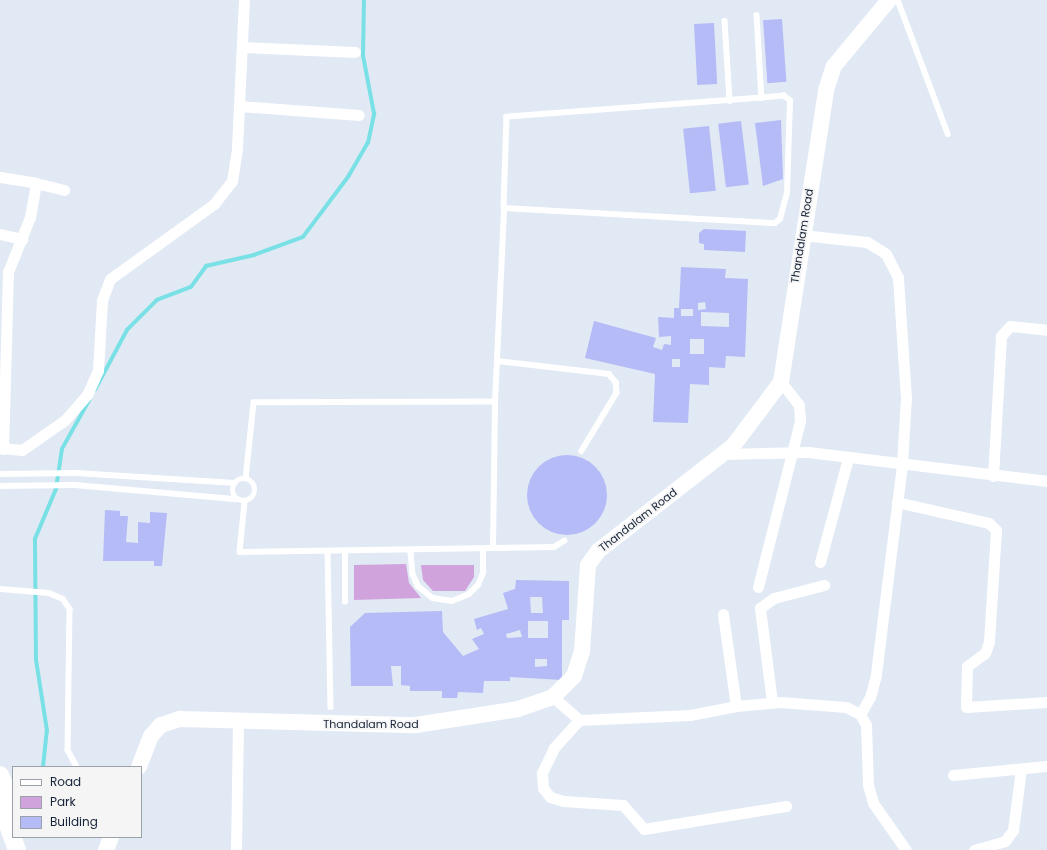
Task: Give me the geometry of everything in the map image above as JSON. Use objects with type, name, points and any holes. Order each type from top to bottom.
[{"type":"main road","points":[[0,775],[12,804]]},
{"type":"main road","points":[[0,803],[12,836]]},
{"type":"main road","points":[[13,838],[17,850]]},
{"type":"main road","points":[[24,838],[29,850]]},
{"type":"street","points":[[36,183],[22,239],[8,272],[1,448],[22,450],[65,420],[87,395],[98,370],[102,300],[110,279],[214,204],[232,180],[239,106],[244,0]]},
{"type":"street","name":"Thandalam Road","points":[[138,766],[150,736],[161,725],[180,719],[416,725],[518,709],[553,697],[574,676],[580,657],[588,565],[598,550],[733,446],[781,382],[802,235],[826,90],[834,66],[889,0]]},
{"type":"street","points":[[242,47],[355,52]]},
{"type":"street","points":[[239,106],[360,115]]},
{"type":"street","points":[[0,177],[36,183],[64,190]]},
{"type":"street","points":[[0,234],[22,239]]},
{"type":"street","points":[[802,235],[867,242],[886,254],[898,278],[906,397],[902,465],[876,674],[870,696],[860,714]]},
{"type":"street","points":[[993,476],[1001,336],[1010,326],[1047,330]]},
{"type":"street","points":[[758,587],[793,451],[799,405],[781,382]]},
{"type":"street","points":[[722,454],[793,451],[993,476],[1047,481]]},
{"type":"street","points":[[820,562],[848,458]]},
{"type":"street","points":[[898,502],[988,523],[996,530],[988,648],[967,666],[966,707],[1047,702]]},
{"type":"street","points":[[772,702],[760,608],[774,598],[824,585]]},
{"type":"street","points":[[723,614],[736,706]]},
{"type":"street","points":[[553,697],[579,720],[690,715],[736,706],[772,702],[846,707],[860,714],[866,725],[868,785],[873,803],[906,850]]},
{"type":"street","points":[[579,720],[554,748],[542,773],[543,788],[550,797],[623,805],[644,829],[786,806]]},
{"type":"street","points":[[236,850],[238,721]]},
{"type":"street","points":[[953,775],[1047,766]]},
{"type":"street","points":[[974,850],[1005,841],[1013,830],[1021,769]]},
{"type":"street","points":[[106,850],[111,838]]},
{"type":"lane","points":[[898,0],[948,134]]},
{"type":"lane","points":[[757,15],[762,98]]},
{"type":"lane","points":[[724,21],[730,101]]},
{"type":"lane","points":[[493,548],[495,402],[507,117],[784,96],[790,101],[787,192],[780,219],[775,223],[504,208]]},
{"type":"lane","points":[[497,361],[609,374],[616,382],[617,393],[582,451]]},
{"type":"lane","points":[[245,502],[252,498],[255,490],[246,479],[254,403],[495,402]]},
{"type":"lane","points":[[0,474],[76,473],[235,483],[246,479]]},
{"type":"lane","points":[[75,485],[76,473]]},
{"type":"lane","points":[[235,483],[233,493],[236,498]]},
{"type":"lane","points":[[0,486],[75,485],[236,498],[245,502]]},
{"type":"lane","points":[[245,502],[240,552],[412,552],[554,547],[564,541]]},
{"type":"lane","points":[[412,552],[413,574],[418,586],[433,598],[452,601],[469,594],[478,585],[483,573],[484,549]]},
{"type":"lane","points":[[328,552],[331,707]]},
{"type":"lane","points":[[345,552],[345,602]]},
{"type":"lane","points":[[0,589],[49,593],[63,599],[70,608],[68,750],[76,766]]},
{"type":"green space","points":[[406,564],[409,583],[421,598],[354,600],[354,565]]},
{"type":"green space","points":[[421,565],[474,565],[474,577],[465,591],[433,591],[423,580]]},
{"type":"building","points":[[782,19],[786,82],[767,83],[763,20]]},
{"type":"building","points":[[714,23],[717,84],[697,85],[694,24]]},
{"type":"building","points":[[781,120],[783,179],[763,186],[755,123]]},
{"type":"building","points":[[741,121],[749,185],[726,187],[718,124]]},
{"type":"building","points":[[709,126],[716,191],[690,193],[683,129]]},
{"type":"building","points":[[704,229],[746,231],[745,252],[704,250],[704,244],[699,243],[699,233]]},
{"type":"building","points":[[681,267],[726,269],[725,278],[748,279],[745,357],[726,356],[725,368],[709,367],[709,385],[690,384],[688,423],[653,422],[655,374],[585,358],[594,321],[656,338],[653,347],[662,350],[664,344],[671,345],[671,336],[659,337],[658,317],[674,318],[674,308],[679,308]],"holes":[[[705,302],[706,309],[698,310],[698,303]],[[681,309],[693,309],[693,316],[681,316]],[[701,312],[729,313],[729,327],[701,326]],[[690,339],[704,339],[704,354],[690,354]],[[672,359],[680,359],[680,367],[672,367]]]},
{"type":"building","points":[[567,455],[582,458],[595,467],[604,480],[607,495],[604,510],[595,523],[582,532],[567,535],[552,532],[539,523],[530,510],[527,495],[530,480],[539,467],[552,458]]},
{"type":"building","points":[[105,510],[120,511],[120,516],[128,516],[126,542],[138,543],[138,522],[150,523],[150,512],[167,513],[162,566],[154,566],[154,561],[103,561]]},
{"type":"building","points":[[516,580],[569,581],[569,620],[562,620],[562,680],[510,677],[510,681],[484,681],[483,693],[458,692],[457,698],[442,698],[442,691],[410,691],[410,686],[401,685],[401,666],[391,666],[393,686],[351,686],[350,627],[365,613],[442,611],[443,632],[463,656],[479,649],[472,639],[484,634],[481,628],[477,630],[474,619],[508,609],[503,593],[515,589]],"holes":[[[530,597],[542,597],[543,613],[531,613]],[[528,621],[548,621],[548,638],[528,638]],[[520,630],[522,637],[507,638],[506,634]],[[535,659],[547,659],[547,666],[535,667]]]},
{"type":"waterway","points":[[95,390],[127,330],[157,300],[191,287],[206,266],[254,255],[303,237],[348,177],[368,143],[374,114],[363,56],[364,0]]},
{"type":"waterway","points":[[43,766],[47,731],[36,660],[35,539],[56,489],[62,449],[90,399]]}]
